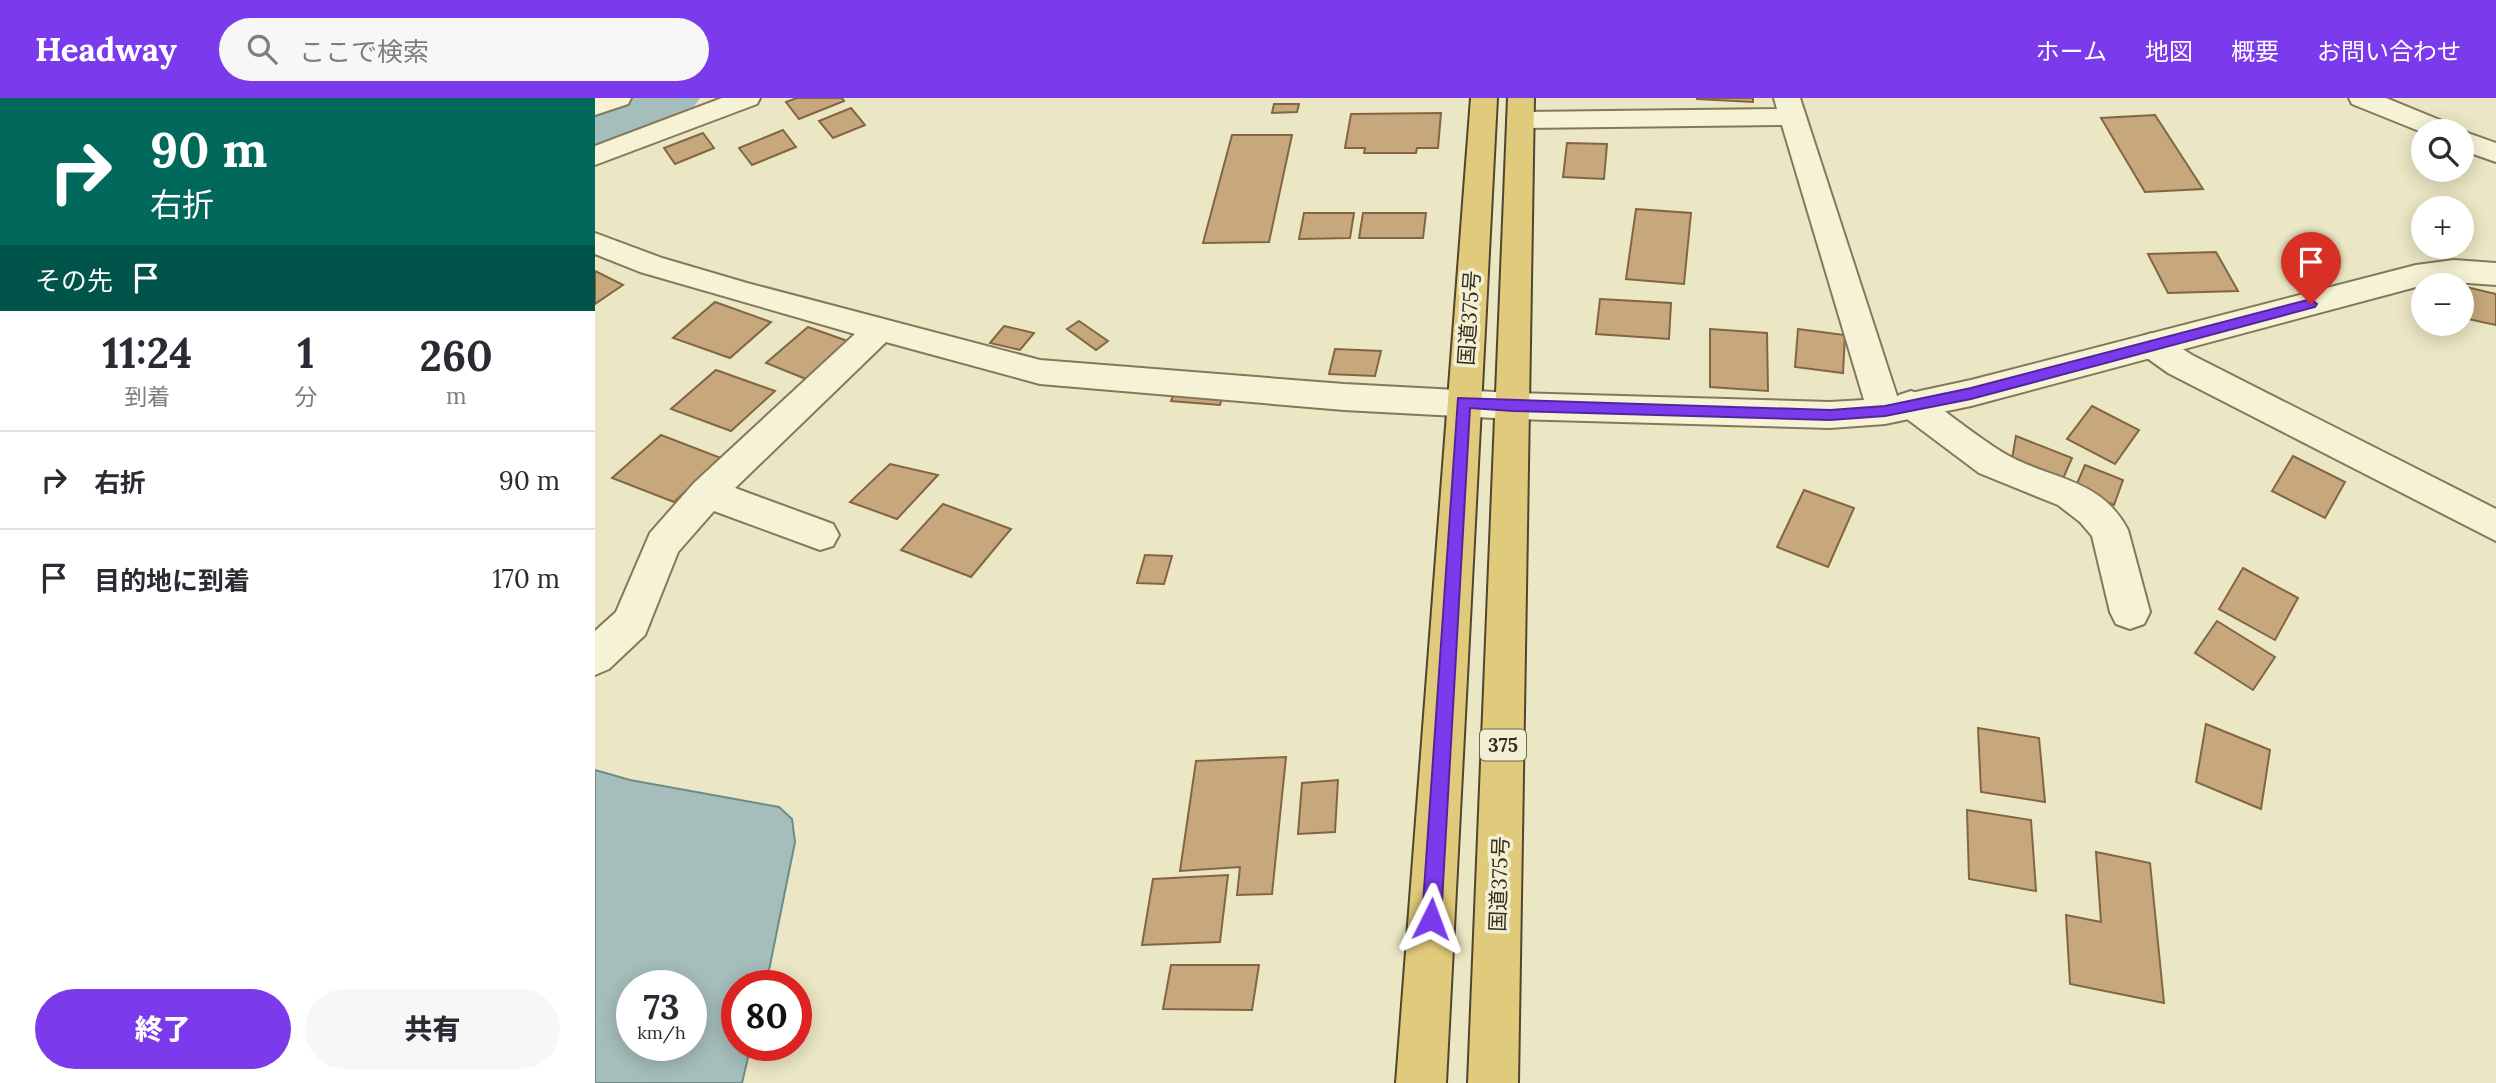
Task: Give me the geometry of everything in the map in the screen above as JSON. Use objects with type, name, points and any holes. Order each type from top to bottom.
[{"type":"highway","name":"国道375号","points":[[1422,1083],[1484,98]]},
{"type":"highway","name":"国道375号","points":[[1493,1083],[1521,109]]},
{"type":"street","points":[[595,107],[618,98]]},
{"type":"street","points":[[595,156],[747,98]]},
{"type":"street","points":[[2362,98],[2413,119]]},
{"type":"street","points":[[1521,109],[1790,108],[1898,407],[1992,463],[2071,495],[2093,512],[2109,530],[2130,612]]},
{"type":"street","points":[[2474,144],[2496,152]]},
{"type":"street","points":[[595,243],[651,265],[745,293],[1040,372],[1344,397],[1513,406],[1830,415],[1898,407],[1971,393],[2416,276],[2454,271],[2496,274]]},
{"type":"street","points":[[595,657],[631,623],[663,544],[707,493],[881,328]]},
{"type":"street","points":[[2152,345],[2180,364],[2496,526]]},
{"type":"street","points":[[707,493],[820,535]]},
{"type":"water","points":[[595,770],[630,780],[779,807],[792,819],[795,842],[769,970],[721,970],[721,1061],[747,1061],[742,1083],[595,1083]]},
{"type":"building","points":[[797,98],[842,98],[844,101],[799,119],[786,102]]},
{"type":"building","points":[[1753,98],[1753,102],[1697,99]]},
{"type":"building","points":[[1274,104],[1299,104],[1297,112],[1272,113]]},
{"type":"building","points":[[851,108],[865,125],[833,138],[819,121]]},
{"type":"building","points":[[1441,113],[1438,148],[1417,148],[1416,153],[1364,153],[1365,148],[1345,148],[1351,114]]},
{"type":"building","points":[[2155,115],[2203,189],[2145,192],[2101,118]]},
{"type":"building","points":[[783,130],[796,147],[752,165],[739,148]]},
{"type":"building","points":[[703,133],[714,148],[675,164],[664,148]]},
{"type":"building","points":[[1232,135],[1292,135],[1269,242],[1203,243]]},
{"type":"building","points":[[1567,143],[1607,144],[1604,179],[1563,177]]},
{"type":"building","points":[[1636,209],[1691,213],[1684,284],[1626,279]]},
{"type":"building","points":[[1304,213],[1354,213],[1350,238],[1299,239]]},
{"type":"building","points":[[1363,213],[1426,213],[1423,238],[1359,238]]},
{"type":"building","points":[[2216,252],[2238,291],[2168,293],[2148,254]]},
{"type":"building","points":[[595,271],[623,285],[595,304]]},
{"type":"building","points":[[2474,289],[2496,294],[2496,325],[2474,320]]},
{"type":"building","points":[[1600,299],[1671,303],[1669,339],[1596,334]]},
{"type":"building","points":[[715,302],[771,322],[730,358],[673,338]]},
{"type":"building","points":[[1079,321],[1108,341],[1096,350],[1067,329]]},
{"type":"building","points":[[1004,326],[1034,333],[1020,350],[990,343]]},
{"type":"building","points":[[808,327],[853,343],[811,381],[766,363]]},
{"type":"building","points":[[1710,329],[1767,333],[1768,391],[1710,387]]},
{"type":"building","points":[[1798,329],[1845,335],[1843,373],[1795,367]]},
{"type":"building","points":[[1335,349],[1381,351],[1375,376],[1329,374]]},
{"type":"building","points":[[716,370],[775,391],[731,431],[671,409]]},
{"type":"building","points":[[1175,391],[1223,395],[1220,405],[1171,401]]},
{"type":"building","points":[[2092,406],[2139,430],[2115,464],[2067,439]]},
{"type":"building","points":[[661,435],[721,458],[674,502],[612,478]]},
{"type":"building","points":[[2016,436],[2072,458],[2062,481],[2012,459]]},
{"type":"building","points":[[2293,456],[2345,482],[2325,518],[2272,491]]},
{"type":"building","points":[[890,464],[938,475],[897,519],[850,502]]},
{"type":"building","points":[[2085,465],[2123,480],[2114,505],[2075,488]]},
{"type":"building","points":[[1804,490],[1854,508],[1828,567],[1777,547]]},
{"type":"building","points":[[943,504],[1011,529],[971,577],[901,550]]},
{"type":"building","points":[[1145,555],[1172,556],[1164,584],[1137,583]]},
{"type":"building","points":[[2243,568],[2298,598],[2275,640],[2219,609]]},
{"type":"building","points":[[2217,621],[2275,657],[2253,690],[2195,653]]},
{"type":"building","points":[[2206,724],[2270,750],[2261,809],[2196,782]]},
{"type":"building","points":[[1978,728],[2039,738],[2045,802],[1981,792]]},
{"type":"building","points":[[1286,757],[1272,894],[1237,895],[1240,867],[1180,871],[1196,761]]},
{"type":"building","points":[[1338,780],[1335,832],[1298,834],[1302,783]]},
{"type":"building","points":[[1967,810],[2031,820],[2036,891],[1969,879]]},
{"type":"building","points":[[2096,852],[2150,863],[2164,1003],[2070,984],[2066,915],[2101,922]]},
{"type":"building","points":[[1228,875],[1220,942],[1142,945],[1153,879]]},
{"type":"building","points":[[1171,965],[1259,965],[1252,1010],[1163,1009]]},
{"type":"waterway","points":[[595,128],[674,98]]},
{"type":"route","points":[[1431,919],[1463,402],[1513,406],[1830,415],[1885,411],[1971,393],[2311,304]]}]
